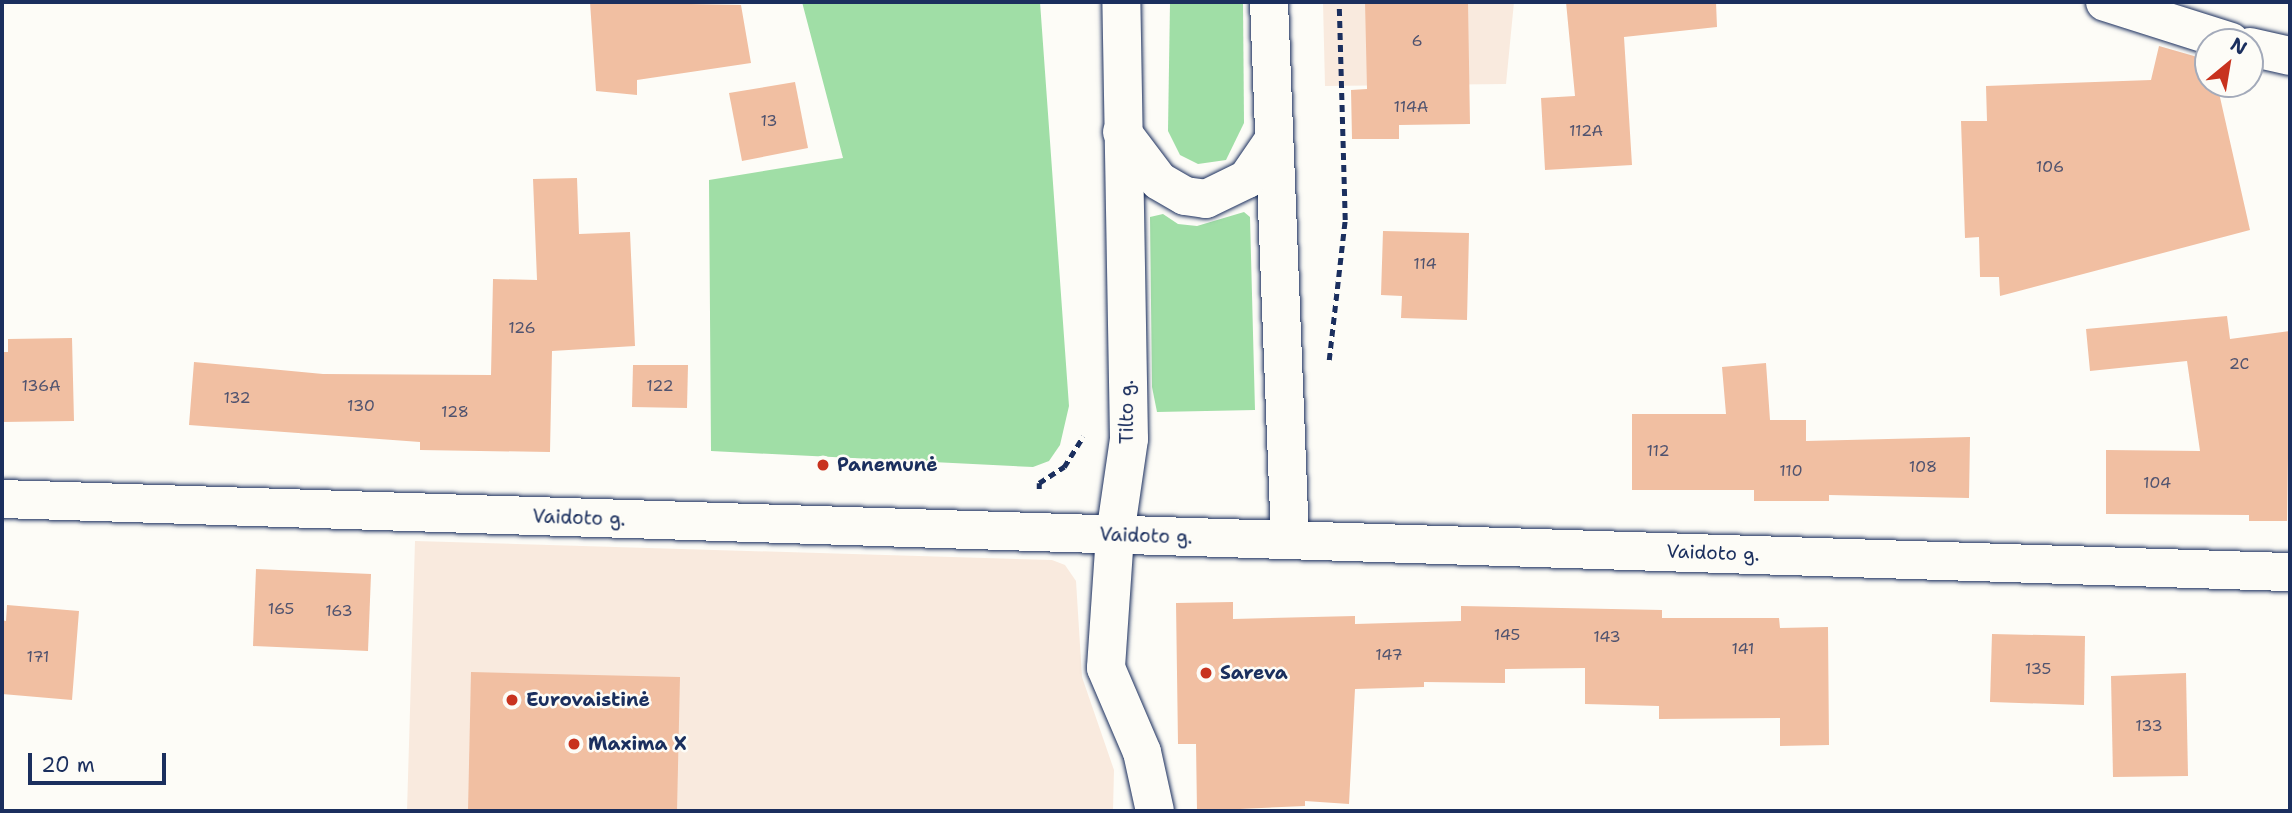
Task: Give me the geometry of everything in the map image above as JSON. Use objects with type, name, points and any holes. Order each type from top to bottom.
[{"type":"main road","name":"Tilto g.","points":[[1121,2],[1129,439],[1115,535],[1106,668],[1142,752],[1154,811]]},
{"type":"main road","points":[[1269,2],[1290,540]]},
{"type":"main road","points":[[2105,2],[2194,30]]},
{"type":"main road","points":[[2264,50],[2290,55]]},
{"type":"main road","points":[[1122,132],[1159,181],[1185,195],[1206,199],[1247,179],[1273,141]]},
{"type":"main road","name":"Vaidoto g.","points":[[2,499],[2290,572]]},
{"type":"path","points":[[1328,372],[1345,220],[1339,2]]},
{"type":"path","points":[[1038,532],[1039,483],[1064,467],[1083,436]]},
{"type":"shaded area","points":[[1323,2],[1514,2],[1506,84],[1325,86]]},
{"type":"shaded area","points":[[415,541],[1052,560],[1065,565],[1076,581],[1082,677],[1114,770],[1113,811],[407,811]]},
{"type":"green space","points":[[802,2],[1040,2],[1069,406],[1060,445],[1049,461],[1033,467],[711,451],[709,180],[843,158]]},
{"type":"green space","points":[[1170,2],[1243,2],[1244,123],[1226,160],[1198,164],[1180,155],[1168,131]]},
{"type":"green space","points":[[1244,212],[1250,217],[1255,410],[1157,412],[1152,387],[1150,217],[1163,214],[1178,224],[1197,226]]},
{"type":"building","points":[[590,2],[741,5],[751,63],[637,80],[637,95],[596,91]]},
{"type":"building","points":[[1365,2],[1468,2],[1470,124],[1399,125],[1399,139],[1352,139],[1351,90],[1367,89]]},
{"type":"building","points":[[1566,2],[1716,2],[1717,27],[1624,37],[1632,165],[1545,170],[1541,98],[1575,96]]},
{"type":"building","points":[[2159,46],[2194,56],[2194,98],[2220,98],[2250,230],[2000,296],[1999,277],[1980,277],[1979,237],[1965,238],[1961,121],[1987,121],[1986,86],[2151,80]]},
{"type":"building","points":[[795,82],[808,148],[742,161],[729,93]]},
{"type":"building","points":[[577,178],[579,234],[630,232],[635,346],[552,351],[550,452],[420,450],[420,442],[189,425],[194,362],[323,374],[491,375],[493,279],[537,280],[533,179]]},
{"type":"building","points":[[1383,231],[1469,233],[1467,320],[1401,318],[1402,296],[1381,295]]},
{"type":"building","points":[[2227,316],[2230,339],[2290,331],[2287,521],[2249,521],[2249,515],[2106,514],[2106,450],[2200,451],[2187,361],[2090,371],[2086,329]]},
{"type":"building","points":[[72,338],[74,421],[2,422],[2,352],[8,352],[8,339]]},
{"type":"building","points":[[1766,363],[1770,420],[1806,420],[1806,441],[1970,437],[1969,498],[1829,495],[1829,501],[1754,501],[1754,490],[1632,490],[1632,414],[1726,414],[1722,367]]},
{"type":"building","points":[[633,365],[688,365],[687,408],[632,407]]},
{"type":"building","points":[[256,569],[371,574],[368,651],[253,646]]},
{"type":"building","points":[[1233,602],[1233,619],[1355,616],[1355,624],[1461,621],[1461,606],[1662,610],[1662,618],[1779,618],[1780,628],[1828,627],[1829,745],[1780,746],[1780,718],[1659,719],[1659,706],[1585,704],[1585,668],[1505,669],[1505,683],[1424,682],[1424,687],[1355,689],[1349,804],[1305,801],[1305,806],[1197,811],[1196,744],[1178,744],[1176,603]]},
{"type":"building","points":[[7,605],[79,611],[72,700],[2,694],[2,620],[6,621]]},
{"type":"building","points":[[1992,634],[2085,636],[2084,705],[1990,702]]},
{"type":"building","name":"Maxima X","points":[[471,672],[680,677],[677,811],[468,811]]},
{"type":"building","points":[[2186,673],[2188,776],[2113,777],[2111,676]]},
{"type":"place","name":"Panemunė","points":[[823,465]]},
{"type":"place","name":"Sareva","points":[[1206,673]]},
{"type":"place","name":"Eurovaistinė","points":[[512,700]]},
{"type":"place","name":"Maxima X","points":[[574,744]]}]
